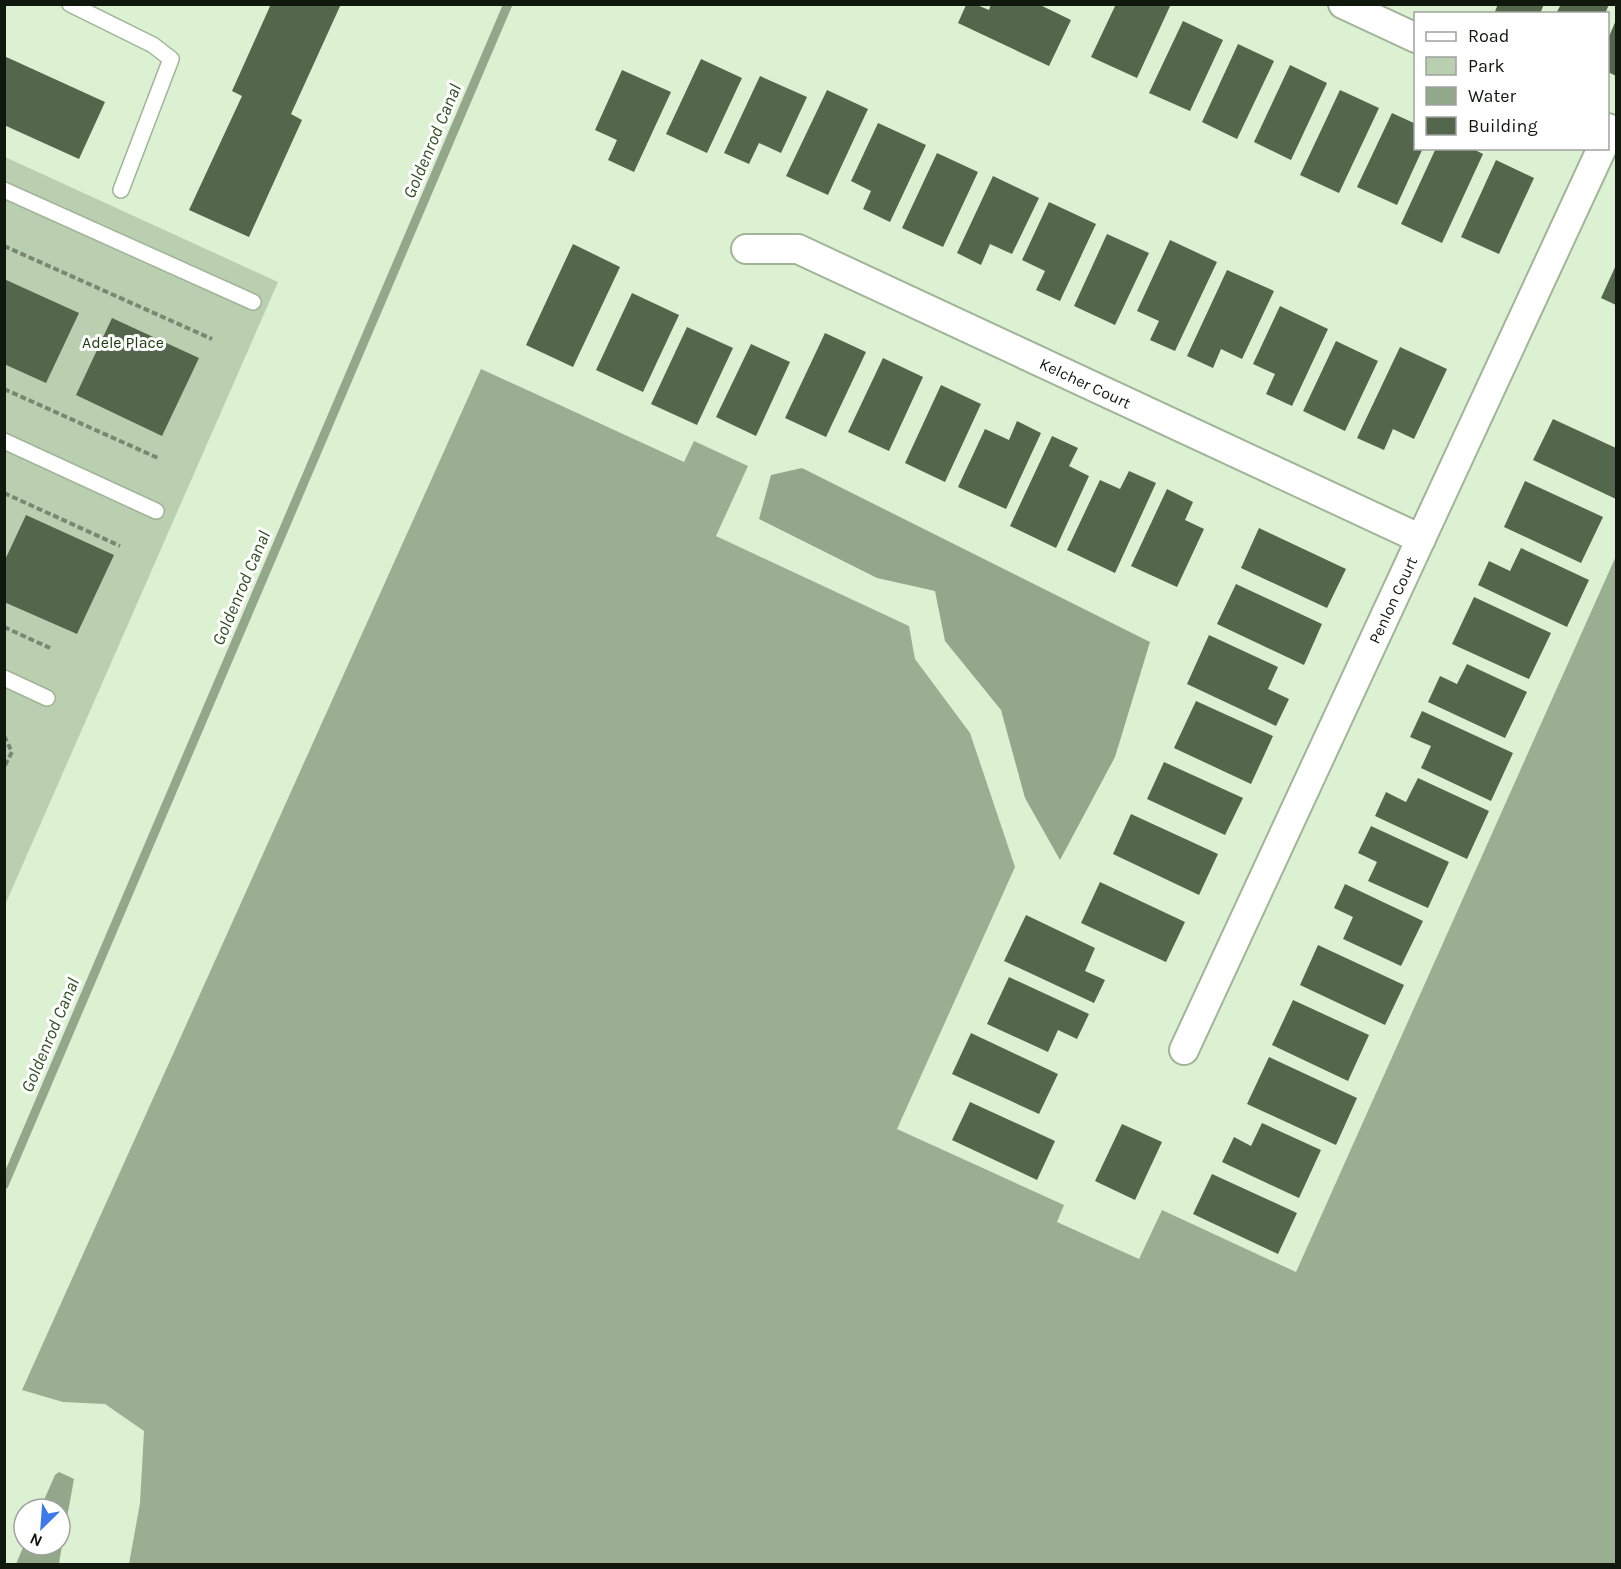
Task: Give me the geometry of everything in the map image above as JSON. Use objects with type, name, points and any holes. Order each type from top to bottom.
[{"type":"street","points":[[1343,4],[1414,37]]},
{"type":"street","name":"Penlon Court","points":[[1184,1050],[1602,150]]},
{"type":"street","name":"Kelcher Court","points":[[746,249],[798,249],[1420,539]]},
{"type":"lane","points":[[70,4],[153,45],[171,59],[121,190]]},
{"type":"lane","points":[[4,190],[253,302]]},
{"type":"lane","points":[[4,441],[156,511]]},
{"type":"lane","points":[[4,678],[47,698]]},
{"type":"path","points":[[4,246],[212,339]]},
{"type":"path","points":[[4,389],[158,458]]},
{"type":"path","points":[[4,493],[120,546]]},
{"type":"path","points":[[4,627],[50,648]]},
{"type":"path","points":[[4,736],[12,752],[4,767]]},
{"type":"green space","name":"Adele Place","points":[[5,157],[278,282],[5,905]]},
{"type":"shaded area","points":[[481,369],[684,462],[694,441],[748,466],[716,536],[909,626],[915,659],[970,733],[1015,867],[897,1129],[1064,1205],[1057,1222],[1139,1259],[1162,1210],[1296,1272],[1616,556],[1616,1564],[129,1564],[140,1503],[144,1431],[105,1404],[63,1402],[22,1390]]},
{"type":"water","points":[[802,468],[1150,642],[1115,757],[1060,860],[1025,798],[1001,710],[945,641],[935,591],[877,578],[759,519],[771,475]]},
{"type":"water","points":[[59,1472],[74,1479],[71,1497],[45,1497],[55,1475]]},
{"type":"water","points":[[19,1557],[60,1557],[59,1564],[16,1564]]},
{"type":"building","points":[[271,4],[341,4],[291,114],[302,120],[249,237],[189,210],[242,96],[232,91]]},
{"type":"building","points":[[991,4],[1038,4],[1071,20],[1049,66],[958,23],[966,5],[977,5],[989,10]]},
{"type":"building","points":[[1116,4],[1171,4],[1137,78],[1091,57]]},
{"type":"building","points":[[1498,4],[1544,4],[1541,12],[1495,12]]},
{"type":"building","points":[[1561,4],[1609,4],[1606,12],[1557,12]]},
{"type":"building","points":[[1616,20],[1616,76],[1609,72],[1609,37]]},
{"type":"building","points":[[1183,21],[1223,40],[1190,111],[1149,93]]},
{"type":"building","points":[[1238,44],[1274,61],[1237,139],[1202,122]]},
{"type":"building","points":[[4,56],[105,102],[79,159],[4,125]]},
{"type":"building","points":[[701,59],[742,78],[707,153],[666,134]]},
{"type":"building","points":[[1290,65],[1327,83],[1291,160],[1254,142]]},
{"type":"building","points":[[622,70],[671,92],[634,172],[608,160],[617,140],[595,130]]},
{"type":"building","points":[[760,76],[807,97],[781,153],[759,143],[749,164],[724,153]]},
{"type":"building","points":[[827,90],[868,109],[828,195],[786,176]]},
{"type":"building","points":[[1340,90],[1379,108],[1339,193],[1300,175]]},
{"type":"building","points":[[1392,113],[1414,123],[1414,150],[1422,150],[1397,205],[1357,187]]},
{"type":"building","points":[[878,123],[926,145],[890,222],[863,209],[871,191],[851,181]]},
{"type":"building","points":[[1435,150],[1475,150],[1483,154],[1442,243],[1401,224]]},
{"type":"building","points":[[937,153],[978,172],[943,247],[902,228]]},
{"type":"building","points":[[1496,160],[1534,178],[1499,254],[1461,237]]},
{"type":"building","points":[[993,176],[1039,198],[1012,254],[990,244],[981,265],[957,253]]},
{"type":"building","points":[[1049,202],[1096,224],[1060,301],[1036,290],[1045,271],[1022,260]]},
{"type":"building","points":[[1107,234],[1149,253],[1115,325],[1074,306]]},
{"type":"building","points":[[1170,240],[1217,262],[1175,351],[1150,340],[1159,321],[1137,311]]},
{"type":"building","points":[[573,244],[620,267],[573,367],[526,345]]},
{"type":"building","points":[[1616,265],[1616,305],[1601,298]]},
{"type":"building","points":[[1227,270],[1274,291],[1242,359],[1221,349],[1213,368],[1187,356]]},
{"type":"building","points":[[4,279],[79,313],[46,383],[4,364]]},
{"type":"building","points":[[632,293],[679,315],[643,392],[596,370]]},
{"type":"building","points":[[1280,306],[1328,329],[1292,406],[1266,394],[1275,374],[1253,364]]},
{"type":"building","points":[[112,318],[199,358],[162,436],[76,395]]},
{"type":"building","points":[[687,327],[733,348],[697,425],[651,404]]},
{"type":"building","points":[[825,333],[866,352],[826,437],[785,418]]},
{"type":"building","points":[[1336,341],[1378,361],[1345,431],[1303,411]]},
{"type":"building","points":[[751,344],[790,362],[756,436],[716,417]]},
{"type":"building","points":[[1400,347],[1447,369],[1414,439],[1393,429],[1384,450],[1357,438]]},
{"type":"building","points":[[883,358],[923,377],[889,451],[848,432]]},
{"type":"building","points":[[941,385],[981,404],[945,482],[905,463]]},
{"type":"building","points":[[1553,419],[1616,448],[1616,499],[1533,460]]},
{"type":"building","points":[[1017,421],[1041,433],[1006,509],[958,487],[985,429],[1009,440]]},
{"type":"building","points":[[1052,436],[1078,448],[1069,466],[1089,476],[1056,548],[1010,526]]},
{"type":"building","points":[[1129,471],[1156,483],[1115,573],[1067,550],[1100,480],[1120,489]]},
{"type":"building","points":[[1525,481],[1603,517],[1581,563],[1504,527]]},
{"type":"building","points":[[1167,489],[1193,502],[1185,520],[1204,529],[1177,587],[1131,566]]},
{"type":"building","points":[[26,515],[114,555],[77,634],[4,602],[4,562]]},
{"type":"building","points":[[1259,528],[1346,569],[1327,608],[1241,568]]},
{"type":"building","points":[[1521,548],[1589,580],[1567,627],[1478,585],[1489,561],[1510,571]]},
{"type":"building","points":[[1236,584],[1322,624],[1304,665],[1217,624]]},
{"type":"building","points":[[1474,597],[1551,633],[1529,679],[1452,644]]},
{"type":"building","points":[[1209,635],[1278,667],[1268,689],[1289,699],[1276,726],[1187,684]]},
{"type":"building","points":[[1467,664],[1527,692],[1505,738],[1428,702],[1440,676],[1457,684]]},
{"type":"building","points":[[1196,701],[1273,736],[1251,784],[1174,748]]},
{"type":"building","points":[[1422,711],[1513,753],[1491,801],[1421,768],[1431,746],[1410,737]]},
{"type":"building","points":[[1164,762],[1243,798],[1225,835],[1147,799]]},
{"type":"building","points":[[1418,778],[1489,811],[1467,859],[1375,816],[1386,792],[1406,802]]},
{"type":"building","points":[[1131,814],[1218,854],[1199,895],[1113,854]]},
{"type":"building","points":[[1371,826],[1449,862],[1428,908],[1368,881],[1377,862],[1358,853]]},
{"type":"building","points":[[1100,882],[1185,922],[1166,962],[1081,923]]},
{"type":"building","points":[[1345,884],[1423,921],[1401,966],[1343,939],[1353,917],[1334,908]]},
{"type":"building","points":[[1026,915],[1095,948],[1085,971],[1105,980],[1094,1003],[1004,961]]},
{"type":"building","points":[[1318,945],[1404,985],[1385,1025],[1300,985]]},
{"type":"building","points":[[1009,977],[1089,1014],[1077,1039],[1058,1030],[1048,1052],[987,1024]]},
{"type":"building","points":[[1293,1000],[1369,1035],[1348,1081],[1272,1045]]},
{"type":"building","points":[[971,1033],[1058,1074],[1039,1114],[952,1074]]},
{"type":"building","points":[[1269,1057],[1357,1098],[1336,1145],[1247,1104]]},
{"type":"building","points":[[970,1102],[1055,1141],[1037,1180],[952,1140]]},
{"type":"building","points":[[1262,1123],[1321,1150],[1299,1198],[1222,1162],[1234,1137],[1251,1146]]},
{"type":"building","points":[[1122,1124],[1162,1142],[1135,1200],[1095,1181]]},
{"type":"building","points":[[1212,1174],[1297,1213],[1278,1254],[1193,1214]]},
{"type":"waterway","name":"Goldenrod Canal","points":[[4,1185],[508,4]]}]
